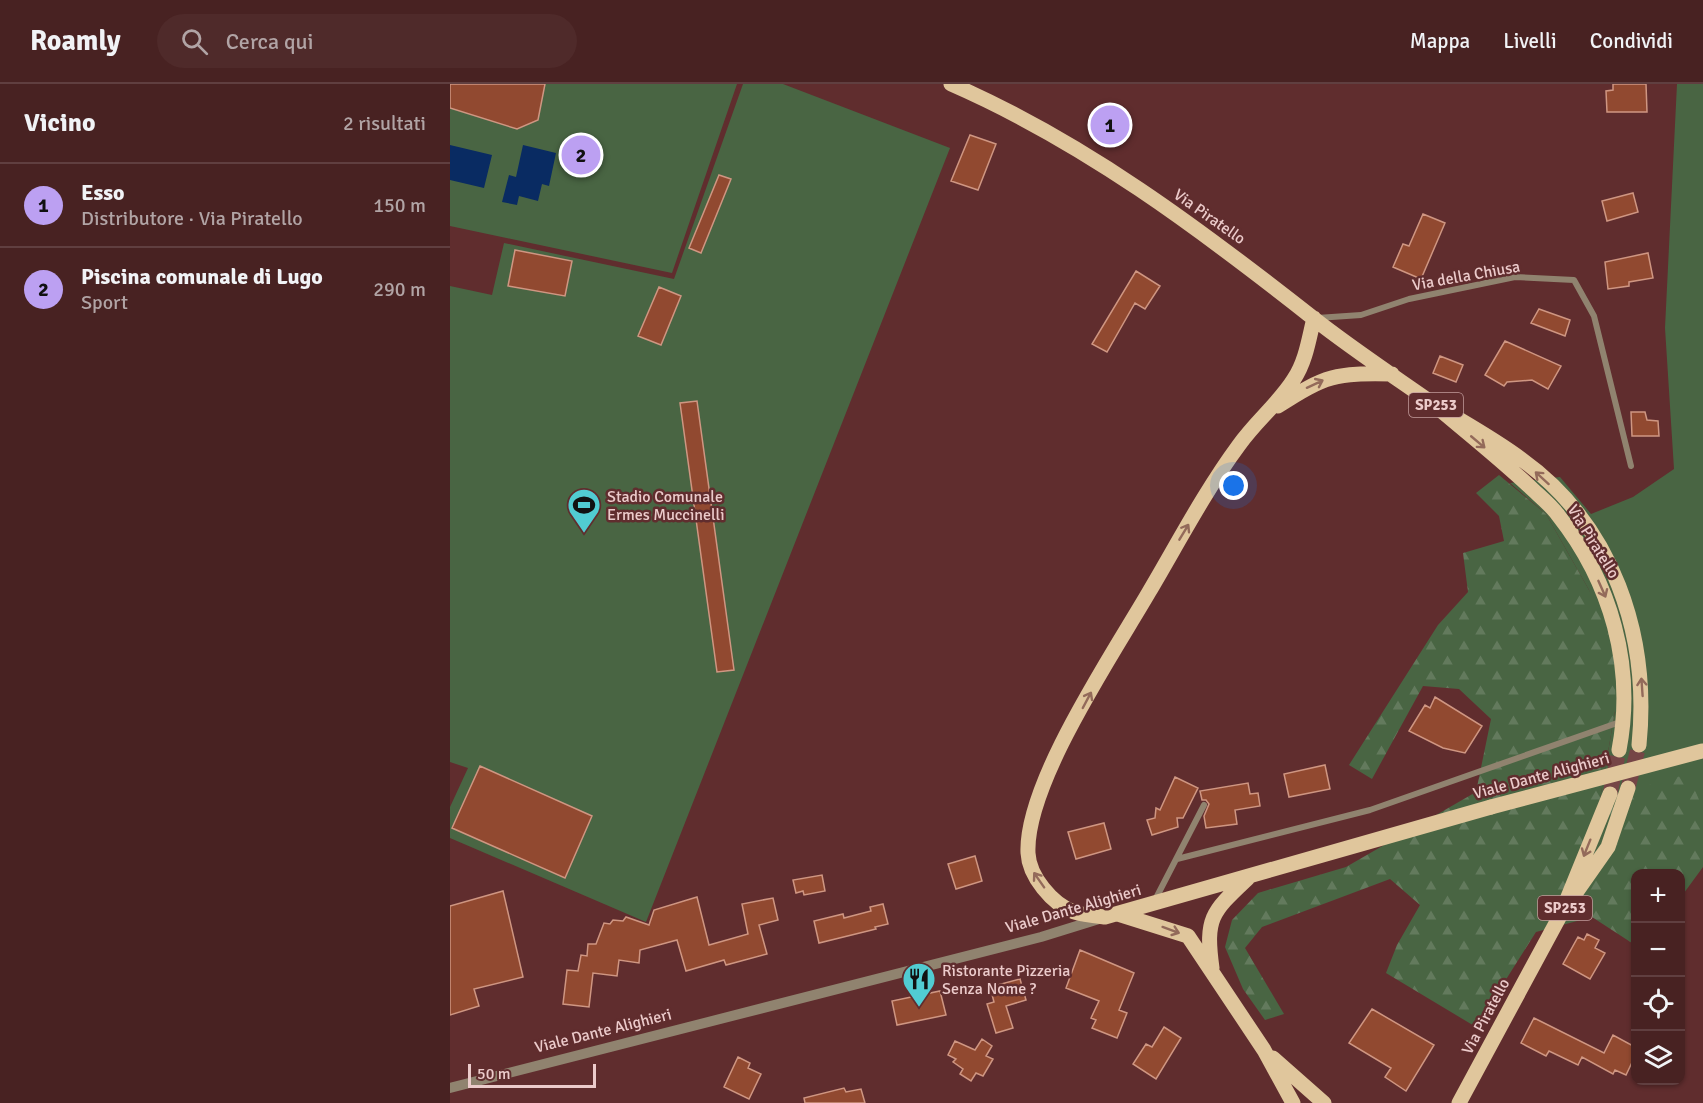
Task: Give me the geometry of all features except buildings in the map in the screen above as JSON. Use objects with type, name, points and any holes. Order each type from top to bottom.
[{"type":"main road","name":"Via Piratello","points":[[951,84],[1000,105],[1098,160],[1239,259],[1314,318],[1432,403],[1522,459],[1561,495],[1590,532],[1610,566],[1630,614],[1642,690],[1639,745]]},
{"type":"main road","points":[[1293,1103],[1264,1050],[1188,936],[1110,915],[1072,912],[1048,893],[1033,872],[1028,855],[1030,825],[1047,774],[1097,681],[1239,444],[1266,415],[1295,378],[1306,350],[1314,318]]},
{"type":"main road","points":[[1266,415],[1314,382],[1346,373],[1392,374]]},
{"type":"main road","name":"Via Piratello","points":[[1432,403],[1558,513],[1586,557],[1604,591],[1617,631],[1625,697],[1619,750]]},
{"type":"main road","name":"Viale Dante Alighieri","points":[[1110,915],[1491,807],[1703,750]]},
{"type":"main road","name":"Via Piratello","points":[[1561,914],[1608,847],[1628,788]]},
{"type":"main road","name":"Via Piratello","points":[[1459,1103],[1561,914],[1610,794]]},
{"type":"main road","points":[[1212,971],[1208,939],[1216,908],[1250,877]]},
{"type":"main road","points":[[1264,1050],[1323,1103]]},
{"type":"street","name":"Via della Chiusa","points":[[1314,318],[1361,315],[1409,299],[1515,277],[1574,280],[1594,316],[1631,466]]},
{"type":"street","points":[[1177,859],[1370,810],[1623,721]]},
{"type":"street","points":[[1154,904],[1203,805]]},
{"type":"street","name":"Viale Dante Alighieri","points":[[450,1088],[1029,940],[1110,915]]},
{"type":"green space","points":[[450,84],[737,84],[672,273],[450,226]]},
{"type":"green space","points":[[743,84],[783,84],[950,148],[646,922],[450,838],[450,807],[468,768],[450,762],[450,286],[492,295],[504,243],[674,279]]},
{"type":"green space","points":[[1677,84],[1703,84],[1703,809],[1600,799],[1615,711],[1589,590],[1546,514],[1510,483],[1560,477],[1591,514],[1633,497],[1674,469],[1665,328]]},
{"type":"green space","points":[[1499,475],[1546,514],[1589,590],[1616,646],[1615,711],[1600,799],[1688,774],[1703,809],[1703,867],[1685,892],[1685,869],[1631,869],[1631,942],[1592,917],[1536,932],[1476,1027],[1386,973],[1397,945],[1420,905],[1390,879],[1262,927],[1245,948],[1284,1014],[1265,1020],[1243,989],[1225,947],[1232,920],[1258,893],[1346,867],[1476,792],[1491,719],[1459,689],[1423,686],[1372,779],[1349,765],[1438,625],[1468,592],[1463,553],[1504,541],[1499,516],[1476,493]]},
{"type":"water","points":[[450,145],[492,155],[484,188],[450,180]]},
{"type":"water","points":[[523,145],[556,153],[549,186],[542,184],[538,201],[519,196],[517,205],[502,202],[509,175],[516,177]]},
{"type":"tunnel","points":[[1628,788],[1639,745]]},
{"type":"tunnel","points":[[1610,794],[1619,750]]},
{"type":"place","name":"Esso","points":[[1110,125]]},
{"type":"place","name":"Piscina comunale di Lugo","points":[[581,155]]},
{"type":"place","name":"Stadio Comunale Ermes Muccinelli","points":[[584,534]]},
{"type":"place","name":"Ristorante Pizzeria Senza Nome ?","points":[[919,1008]]}]
